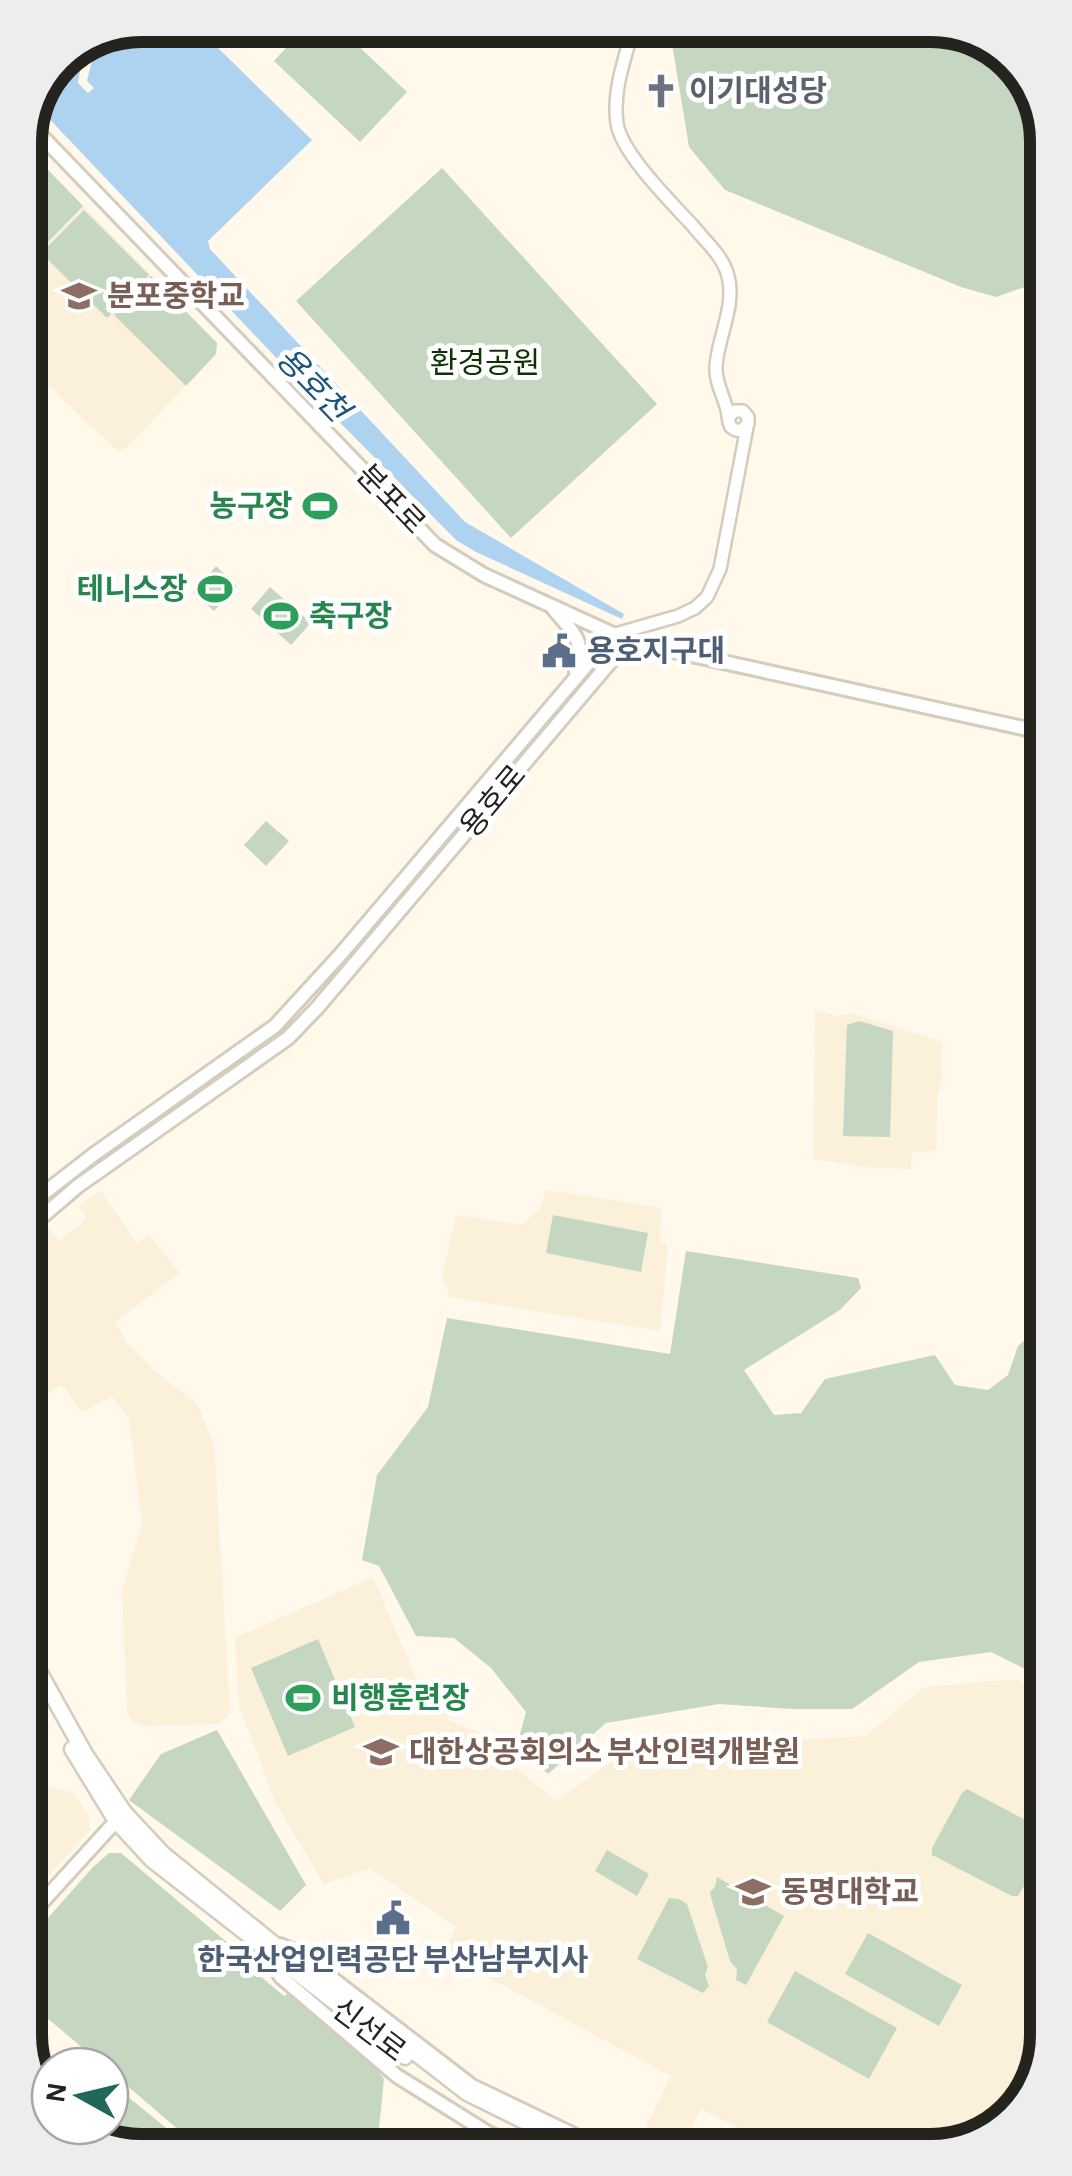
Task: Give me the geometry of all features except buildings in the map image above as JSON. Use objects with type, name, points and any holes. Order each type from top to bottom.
[{"type":"highway","points":[[42,1678],[85,1754],[124,1812],[163,1854],[266,1944]]},
{"type":"highway","points":[[42,1697],[116,1821],[152,1860],[266,1944]]},
{"type":"highway","name":"신선로","points":[[266,1944],[462,2102],[536,2134]]},
{"type":"main road","name":"분포로","points":[[43,138],[435,546],[484,574],[628,642]]},
{"type":"main road","points":[[550,606],[577,637],[580,653],[574,677]]},
{"type":"main road","name":"용호로","points":[[42,1194],[275,1026],[612,635]]},
{"type":"main road","points":[[628,642],[1030,730]]},
{"type":"main road","name":"용호로","points":[[42,1216],[78,1186],[288,1038],[318,1008],[628,642]]},
{"type":"main road","points":[[552,730],[569,694],[564,689]]},
{"type":"main road","points":[[132,1148],[153,1124],[150,1118],[143,1119]]},
{"type":"main road","points":[[78,1186],[70,1188],[67,1184],[93,1154]]},
{"type":"main road","points":[[42,1902],[116,1821]]},
{"type":"main road","points":[[266,1944],[299,1954],[472,2086],[571,2134]]},
{"type":"main road","name":"신선로","points":[[266,1944],[280,1977],[397,2076],[489,2133]]},
{"type":"street","points":[[612,635],[678,616],[696,608],[707,597],[716,582],[726,541],[740,462],[740,429],[748,417],[734,413],[716,383],[730,294],[728,274],[716,252],[626,148],[616,124],[617,96],[630,43]]},
{"type":"street","points":[[734,413],[729,426],[740,429]]},
{"type":"street","points":[[628,642],[655,623]]},
{"type":"shaded area","points":[[43,164],[217,343],[216,354],[125,449],[117,451],[43,380]]},
{"type":"shaded area","points":[[815,1010],[838,1016],[852,1013],[942,1042],[936,1150],[912,1153],[911,1169],[813,1159]]},
{"type":"shaded area","points":[[100,1190],[137,1243],[149,1235],[180,1273],[115,1322],[127,1343],[155,1371],[197,1404],[214,1443],[230,1711],[219,1724],[143,1726],[133,1722],[127,1713],[122,1591],[142,1524],[129,1419],[112,1396],[82,1412],[62,1384],[42,1397],[42,1231],[48,1227],[59,1241],[87,1219],[79,1207]]},
{"type":"shaded area","points":[[547,1190],[662,1208],[659,1241],[668,1246],[660,1331],[450,1297],[442,1278],[456,1215],[522,1225],[539,1209]]},
{"type":"shaded area","name":"동명대학교","points":[[373,1577],[423,1695],[443,1698],[449,1708],[448,1720],[501,1741],[510,1763],[556,1801],[615,1759],[679,1746],[866,1736],[924,1687],[1017,1679],[1030,1687],[1030,2035],[1022,2073],[1013,2090],[991,2113],[950,2132],[750,2134],[701,2109],[688,2134],[643,2134],[671,2076],[443,1953],[456,1927],[370,1868],[324,1884],[277,1806],[239,1705],[235,1638]]},
{"type":"shaded area","points":[[42,1785],[72,1792],[88,1815],[90,1830],[42,1883]]},
{"type":"green space","points":[[291,42],[354,42],[407,92],[360,142],[274,61]]},
{"type":"green space","points":[[672,43],[937,43],[963,48],[1001,71],[1022,103],[1028,122],[1030,285],[996,297],[961,287],[725,190],[689,147]]},
{"type":"green space","points":[[43,165],[83,206],[48,242],[43,237]]},
{"type":"green space","name":"환경공원","points":[[442,168],[657,404],[511,538],[296,301]]},
{"type":"green space","points":[[84,210],[149,275],[107,318],[43,251]]},
{"type":"green space","points":[[151,276],[217,343],[216,354],[186,386],[114,315]]},
{"type":"green space","name":"테니스장","points":[[216,566],[237,586],[214,611],[193,592]]},
{"type":"green space","name":"축구장","points":[[270,587],[311,623],[291,645],[251,609]]},
{"type":"green space","points":[[266,821],[289,841],[266,866],[244,845]]},
{"type":"green space","points":[[859,1021],[893,1031],[890,1137],[843,1136],[847,1025]]},
{"type":"green space","points":[[553,1215],[648,1233],[641,1272],[546,1253]]},
{"type":"green space","points":[[686,1251],[858,1278],[861,1288],[840,1310],[744,1370],[774,1415],[801,1413],[825,1379],[935,1355],[955,1385],[988,1390],[1008,1375],[1018,1346],[1030,1335],[1030,1672],[991,1652],[919,1662],[852,1709],[719,1704],[606,1723],[548,1774],[517,1745],[526,1712],[491,1668],[454,1638],[416,1636],[379,1566],[362,1560],[377,1475],[428,1407],[447,1318],[670,1354]]},
{"type":"green space","name":"비행훈련장","points":[[318,1639],[355,1727],[288,1756],[251,1668]]},
{"type":"green space","points":[[217,1730],[306,1885],[280,1911],[129,1800],[161,1754]]},
{"type":"green space","points":[[967,1789],[1030,1822],[1030,1876],[1018,1896],[932,1855],[932,1848]]},
{"type":"green space","points":[[607,1850],[649,1874],[637,1896],[595,1871]]},
{"type":"green space","points":[[109,1853],[121,1853],[248,1960],[248,1966],[284,1996],[289,1993],[370,2059],[384,2079],[378,2133],[182,2133],[130,2088],[130,2046],[80,2046],[42,2014],[42,1923],[93,1867]]},
{"type":"green space","points":[[717,1877],[784,1916],[746,1985],[736,1980],[737,1969],[730,1961],[711,1897]]},
{"type":"green space","points":[[669,1898],[687,1904],[708,1967],[705,1975],[709,1986],[703,1993],[637,1959]]},
{"type":"green space","points":[[868,1933],[962,1985],[939,2026],[845,1974]]},
{"type":"green space","points":[[795,1971],[897,2028],[869,2079],[767,2022]]},
{"type":"green space","points":[[130,2098],[172,2133],[130,2133]]},
{"type":"water","name":"용호천","points":[[213,43],[312,140],[208,241],[210,249],[465,522],[624,614],[622,619],[456,540],[46,116],[63,81],[81,63],[78,83],[88,93],[94,88],[87,81],[93,55],[122,44]]},
{"type":"place","name":"이기대성당","points":[[661,91]]},
{"type":"place","name":"분포중학교","points":[[79,296]]},
{"type":"place","name":"농구장","points":[[320,506]]},
{"type":"place","name":"테니스장","points":[[215,589]]},
{"type":"place","name":"축구장","points":[[281,616]]},
{"type":"place","name":"용호지구대","points":[[559,651]]},
{"type":"place","name":"비행훈련장","points":[[303,1698]]},
{"type":"place","name":"대한상공회의소 부산인력개발원","points":[[381,1752]]},
{"type":"place","name":"동명대학교","points":[[753,1892]]},
{"type":"place","name":"한국산업인력공단 부산남부지사","points":[[393,1918]]}]
